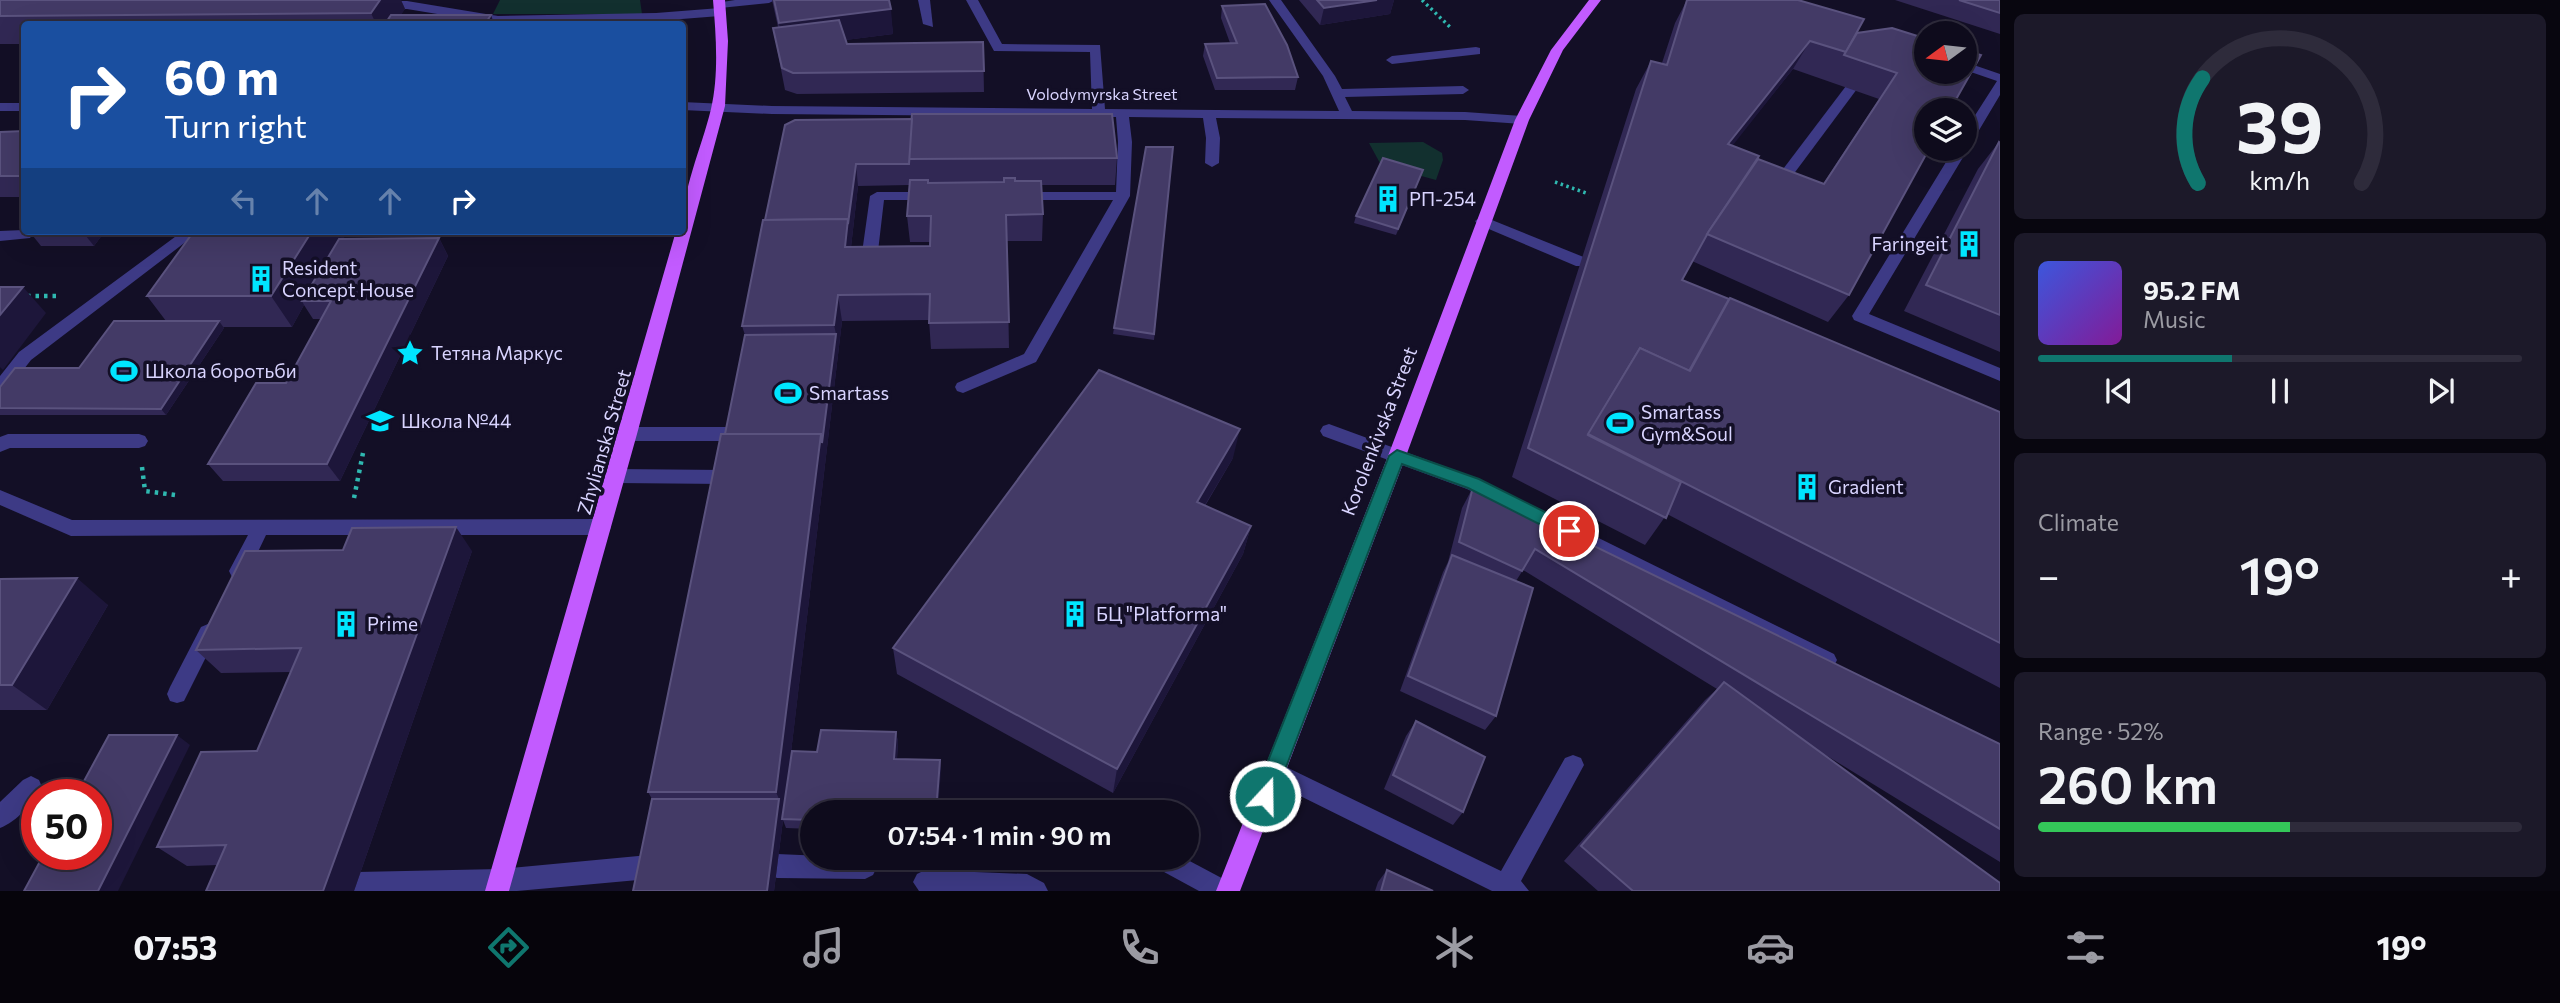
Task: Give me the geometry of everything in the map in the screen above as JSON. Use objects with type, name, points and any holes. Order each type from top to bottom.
[{"type":"main road","name":"Korolenkivska Street","points":[[1226,891],[1397,456],[1482,221],[1522,120],[1557,50],[1595,0]]},
{"type":"main road","name":"Zhylianska Street","points":[[686,223],[718,106],[722,41],[720,6]]},
{"type":"main road","name":"Zhylianska Street","points":[[499,886],[683,235]]},
{"type":"street","points":[[366,5],[407,5],[498,20],[656,17],[769,0]]},
{"type":"street","points":[[924,0],[929,24]]},
{"type":"street","points":[[972,0],[992,48],[1096,48],[1099,111]]},
{"type":"street","points":[[1275,0],[1329,76],[1347,114]]},
{"type":"street","points":[[1392,60],[1476,51]]},
{"type":"street","points":[[1978,70],[2000,78]]},
{"type":"street","points":[[1977,122],[2000,84]]},
{"type":"street","points":[[1774,191],[1852,89]]},
{"type":"street","points":[[1338,93],[1463,90]]},
{"type":"street","name":"Volodymyrska Street","points":[[686,106],[772,110],[1347,114],[1522,120]]},
{"type":"street","points":[[0,107],[21,107]]},
{"type":"street","points":[[963,387],[1030,358],[1123,196],[1125,142],[1122,111]]},
{"type":"street","points":[[1208,112],[1213,138],[1212,163]]},
{"type":"street","points":[[1954,161],[1860,316],[2000,376]]},
{"type":"street","points":[[869,260],[877,196],[946,196]]},
{"type":"street","points":[[1000,196],[1123,196]]},
{"type":"street","points":[[1482,221],[1581,262]]},
{"type":"street","points":[[0,236],[25,235]]},
{"type":"street","points":[[0,388],[25,356],[188,235]]},
{"type":"street","points":[[1329,431],[1474,484],[1841,667]]},
{"type":"street","points":[[628,434],[734,433]]},
{"type":"street","points":[[0,444],[8,441],[139,441]]},
{"type":"street","points":[[616,476],[725,477]]},
{"type":"street","points":[[0,497],[71,528],[602,527]]},
{"type":"street","points":[[232,584],[261,527]]},
{"type":"street","points":[[177,694],[214,621]]},
{"type":"street","points":[[1274,772],[1512,888],[1573,765]]},
{"type":"street","points":[[0,817],[21,797]]},
{"type":"street","points":[[777,866],[800,866]]},
{"type":"street","points":[[357,884],[499,886],[649,867]]},
{"type":"street","points":[[1185,870],[1226,891]]},
{"type":"street","points":[[925,882],[1027,886],[1036,891]]},
{"type":"path","points":[[1422,0],[1444,20]]},
{"type":"path","points":[[1555,182],[1589,194]]},
{"type":"path","points":[[21,297],[32,296]]},
{"type":"path","points":[[349,527],[363,453]]},
{"type":"green space","points":[[500,0],[640,0],[642,14],[493,14]]},
{"type":"green space","points":[[1423,142],[1442,153],[1443,160],[1436,180],[1381,165],[1369,143]]},
{"type":"building","points":[[0,0],[380,0],[371,13],[0,16]]},
{"type":"building","points":[[774,0],[889,0],[891,9],[779,23]]},
{"type":"building","points":[[1317,0],[1377,0],[1324,8]]},
{"type":"building","points":[[1687,0],[1798,0],[1864,19],[1846,52],[1810,41],[1728,144],[1759,156],[1709,231],[1682,280],[1729,299],[1689,371],[1640,348],[1588,435],[1681,482],[1666,518],[1528,448],[1651,61],[1667,65]]},
{"type":"building","points":[[1959,0],[2000,0],[2000,13]]},
{"type":"building","points":[[1265,4],[1287,45],[1298,77],[1217,78],[1205,44],[1237,43],[1222,6]]},
{"type":"building","points":[[391,15],[491,15],[487,21],[387,21]]},
{"type":"building","points":[[839,20],[847,44],[983,42],[984,71],[793,73],[782,68],[773,28]]},
{"type":"building","points":[[1892,28],[1914,35],[1914,84],[1965,84],[1957,98],[1914,98],[1914,161],[1922,161],[1849,295],[1707,234],[1758,159],[1824,184],[1897,73],[1844,55],[1857,33]]},
{"type":"building","points":[[912,114],[1112,114],[1117,158],[908,159]]},
{"type":"building","points":[[912,119],[909,164],[856,164],[848,224],[848,219],[765,220],[785,125],[795,120]]},
{"type":"building","points":[[21,131],[21,176],[0,176],[0,132]]},
{"type":"building","name":"Faringeit","points":[[2000,143],[2000,315],[1926,285]]},
{"type":"building","points":[[1146,147],[1173,147],[1154,334],[1114,328]]},
{"type":"building","name":"РП-254","points":[[1383,158],[1423,170],[1398,229],[1356,216]]},
{"type":"building","points":[[1004,178],[1015,178],[1015,181],[1041,181],[1043,214],[1006,215],[1009,322],[929,323],[930,294],[838,295],[834,325],[742,326],[763,220],[848,219],[845,247],[930,246],[931,216],[907,216],[910,180],[928,180],[928,183],[1004,182]]},
{"type":"building","points":[[191,235],[309,235],[271,296],[147,296]]},
{"type":"building","points":[[439,238],[327,464],[208,464],[256,383],[286,383],[331,301],[302,301],[339,239]]},
{"type":"building","points":[[0,287],[23,287],[0,315]]},
{"type":"building","name":"Gradient","points":[[1730,298],[2000,412],[2000,643],[1588,434],[1640,348],[1690,371]]},
{"type":"building","points":[[114,321],[219,321],[161,409],[0,408],[0,387],[15,368],[79,368]]},
{"type":"building","name":"Smartass","points":[[836,334],[822,443],[821,434],[725,434],[745,335]]},
{"type":"building","name":"БЦ \"Platforma\"","points":[[1099,370],[1240,429],[1197,502],[1251,526],[1117,769],[893,648]]},
{"type":"building","points":[[721,434],[821,434],[776,792],[648,792]]},
{"type":"building","points":[[1473,487],[2000,744],[2000,829],[1535,549],[1522,571],[1459,542]]},
{"type":"building","points":[[456,527],[323,891],[206,891],[226,845],[157,847],[201,752],[257,751],[301,648],[196,650],[245,551],[343,550],[352,528]]},
{"type":"building","points":[[1452,555],[1533,588],[1496,716],[1408,676]]},
{"type":"building","points":[[77,578],[12,685],[0,685],[0,579]]},
{"type":"building","points":[[1724,682],[2000,883],[2000,891],[1633,891],[1581,846]]},
{"type":"building","points":[[1416,721],[1485,757],[1463,812],[1393,775]]},
{"type":"building","points":[[821,730],[896,732],[894,759],[940,760],[937,800],[800,800],[800,820],[782,819],[792,751],[817,752]]},
{"type":"building","points":[[109,735],[177,735],[112,863],[112,779],[85,779]]},
{"type":"building","points":[[652,799],[779,799],[767,891],[633,891]]},
{"type":"building","points":[[35,870],[109,870],[98,891],[24,891]]},
{"type":"building","points":[[1387,870],[1433,891],[1381,891]]},
{"type":"place","name":"РП-254","points":[[1388,199]]},
{"type":"place","name":"Faringeit","points":[[1969,244]]},
{"type":"place","name":"Resident Concept House","points":[[261,279]]},
{"type":"place","name":"Тетяна Маркус","points":[[410,353]]},
{"type":"place","name":"Школа боротьби","points":[[124,371]]},
{"type":"place","name":"Smartass","points":[[788,393]]},
{"type":"place","name":"Школа №44","points":[[380,421]]},
{"type":"place","name":"Smartass Gym&Soul","points":[[1620,423]]},
{"type":"place","name":"Gradient","points":[[1807,487]]},
{"type":"place","name":"БЦ \"Platforma\"","points":[[1075,614]]},
{"type":"place","name":"Prime","points":[[346,624]]},
{"type":"route","points":[[1265,796],[1397,456],[1474,484],[1569,531]]}]
